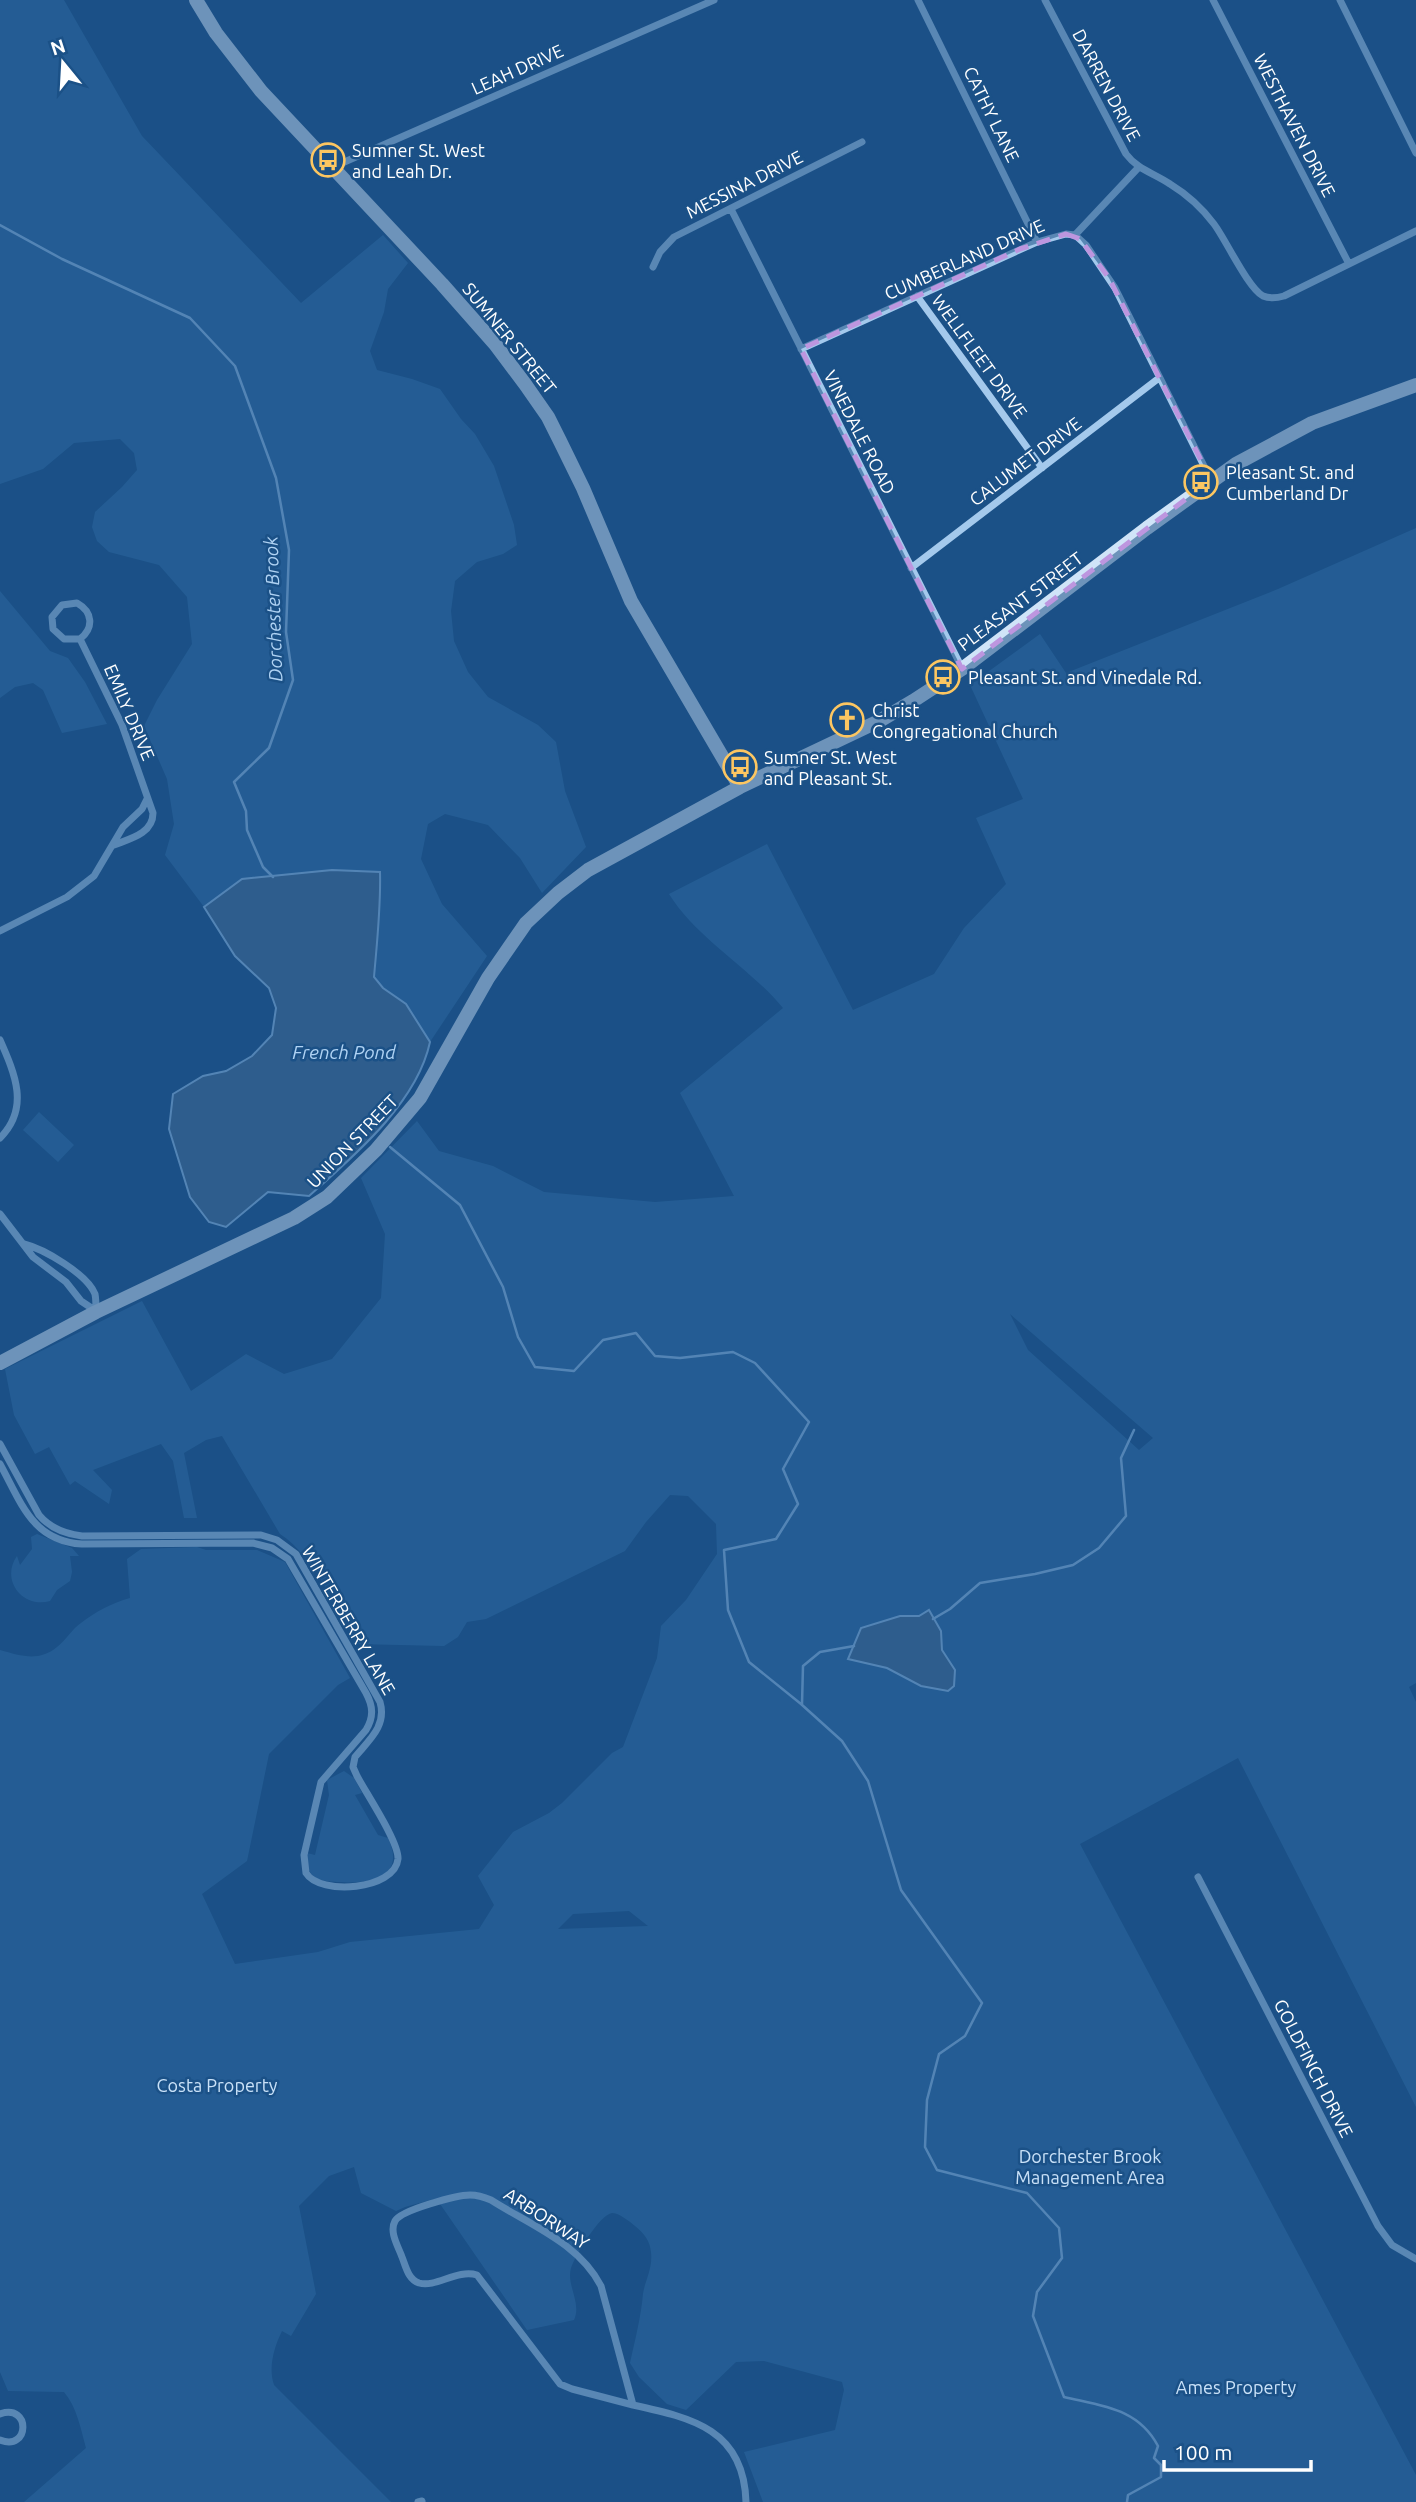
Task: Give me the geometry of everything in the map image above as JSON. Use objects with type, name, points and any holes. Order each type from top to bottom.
[{"type":"main road","name":"SUMNER STREET","points":[[196,0],[216,33],[261,91],[495,344],[548,417],[583,488],[631,601],[740,787]]},
{"type":"main road","name":"PLEASANT STREET","points":[[569,884],[629,847],[740,787],[881,720],[962,669],[1211,480],[1236,464],[1312,423],[1416,385]]},
{"type":"main road","name":"UNION STREET","points":[[0,1363],[96,1312],[313,1207],[345,1181],[420,1098],[488,978],[526,923],[569,884]]},
{"type":"street","name":"LEAH DRIVE","points":[[332,167],[714,0]]},
{"type":"street","name":"CATHY LANE","points":[[918,0],[1037,242]]},
{"type":"street","name":"DARREN DRIVE","points":[[1045,0],[1122,148],[1138,168],[1172,185],[1202,209],[1218,229],[1253,287],[1266,297],[1284,296],[1416,230]]},
{"type":"street","name":"WESTHAVEN DRIVE","points":[[1213,0],[1349,264]]},
{"type":"street","points":[[1340,0],[1416,153]]},
{"type":"street","name":"MESSINA DRIVE","points":[[653,267],[660,252],[674,237],[862,142]]},
{"type":"street","points":[[1138,168],[1074,235],[1086,245],[1115,288],[1211,480]]},
{"type":"street","name":"VINEDALE ROAD","points":[[731,209],[962,669]]},
{"type":"street","name":"CUMBERLAND DRIVE","points":[[801,349],[1037,242],[1066,234],[1074,235]]},
{"type":"street","name":"WELLFLEET DRIVE","points":[[917,296],[1042,468]]},
{"type":"street","name":"CALUMET DRIVE","points":[[911,568],[1159,378]]},
{"type":"street","points":[[77,603],[89,614],[88,630],[80,639],[64,639],[53,629],[52,617],[62,605],[77,603]]},
{"type":"street","name":"EMILY DRIVE","points":[[80,639],[122,725],[153,813],[150,824],[137,836],[114,845]]},
{"type":"street","points":[[0,931],[81,888],[94,877],[123,827],[142,809],[147,799]]},
{"type":"street","points":[[0,1040],[19,1095],[14,1119],[0,1138]]},
{"type":"street","points":[[0,1214],[33,1257],[66,1282],[81,1301],[96,1312]]},
{"type":"street","points":[[24,1244],[39,1248],[77,1273],[94,1294],[96,1312]]},
{"type":"street","points":[[0,1444],[42,1519],[35,1526],[0,1464]]},
{"type":"street","name":"WINTERBERRY LANE","points":[[42,1519],[82,1540]]},
{"type":"street","name":"WINTERBERRY LANE","points":[[35,1526],[52,1538],[82,1540],[261,1535],[282,1543],[299,1558],[382,1706],[380,1725],[355,1757],[353,1767],[394,1844],[397,1863],[391,1873],[382,1880],[331,1887],[318,1884],[306,1873],[303,1860],[321,1783],[369,1727],[372,1707],[292,1564],[278,1551],[253,1543],[176,1539]]},
{"type":"street","points":[[335,1765],[353,1767]]},
{"type":"street","name":"GOLDFINCH DRIVE","points":[[1198,1877],[1382,2233],[1397,2250],[1416,2259]]},
{"type":"street","name":"ARBORWAY","points":[[633,2405],[604,2293],[594,2273],[579,2255],[491,2200],[478,2195],[458,2197],[405,2212],[397,2218],[393,2225],[394,2233],[407,2272],[413,2280],[427,2283],[462,2274],[477,2275],[560,2384],[572,2389],[633,2405],[685,2417],[716,2434],[726,2443],[740,2465],[746,2502]]},
{"type":"street","points":[[0,2414],[16,2414],[23,2427],[16,2440],[0,2440]]},
{"type":"highlighted area","points":[[1066,234],[1080,239],[1109,278],[1211,480],[962,669],[801,349],[1020,249]]},
{"type":"green space","points":[[0,0],[64,0],[142,136],[301,303],[383,235],[408,263],[388,289],[384,312],[370,351],[377,370],[440,389],[475,434],[494,466],[514,525],[517,545],[503,554],[477,562],[455,581],[451,611],[454,641],[468,672],[488,697],[538,725],[556,742],[565,791],[586,847],[542,893],[520,858],[488,825],[445,814],[428,824],[421,859],[442,904],[487,956],[430,1042],[406,1004],[383,988],[374,977],[380,872],[332,870],[242,879],[204,907],[165,855],[174,824],[167,779],[144,726],[192,644],[187,597],[159,565],[109,552],[97,541],[92,527],[95,512],[137,470],[134,453],[120,439],[74,443],[43,469],[0,484]]},
{"type":"green space","points":[[1416,528],[1416,1683],[1409,1687],[1416,1702],[1416,2107],[1238,1758],[1080,1844],[1416,2475],[1416,2502],[763,2502],[744,2452],[835,2430],[844,2390],[842,2382],[764,2361],[736,2362],[686,2410],[667,2404],[639,2377],[630,2363],[651,2258],[646,2238],[630,2222],[615,2213],[607,2215],[588,2236],[577,2254],[570,2274],[576,2307],[574,2320],[527,2330],[438,2201],[434,2199],[396,2211],[361,2193],[354,2167],[329,2176],[299,2206],[316,2294],[291,2336],[282,2331],[273,2358],[272,2378],[274,2385],[391,2502],[24,2502],[86,2448],[75,2412],[64,2392],[8,2391],[0,2372],[0,1650],[23,1656],[43,1655],[57,1647],[92,1615],[130,1598],[127,1559],[141,1549],[197,1547],[206,1550],[257,1550],[285,1562],[350,1678],[338,1685],[269,1754],[247,1861],[202,1894],[235,1964],[318,1952],[350,1942],[479,1929],[494,1905],[478,1876],[513,1832],[562,1803],[612,1753],[623,1747],[657,1658],[661,1626],[686,1600],[717,1554],[716,1524],[688,1496],[670,1495],[625,1551],[486,1619],[467,1622],[458,1637],[444,1646],[357,1644],[314,1569],[292,1543],[280,1534],[222,1436],[206,1440],[184,1453],[197,1518],[184,1518],[173,1461],[161,1444],[93,1470],[112,1490],[109,1504],[75,1481],[70,1485],[49,1447],[35,1454],[14,1415],[5,1369],[142,1301],[191,1391],[246,1354],[284,1374],[332,1359],[381,1298],[385,1234],[361,1178],[417,1121],[439,1151],[493,1166],[544,1192],[655,1202],[734,1196],[680,1093],[783,1008],[755,979],[694,925],[669,894],[767,844],[853,1010],[934,974],[964,928],[1006,884],[976,818],[1023,799],[970,685],[1040,634],[1066,673],[1278,589]],"holes":[[[1010,1314],[1153,1438],[1139,1450],[1028,1350]],[[900,1616],[919,1616],[941,1631],[942,1650],[955,1670],[921,1686],[887,1668],[849,1659]],[[629,1911],[648,1926],[558,1929],[573,1914]]]},
{"type":"green space","points":[[0,591],[50,651],[68,658],[85,682],[107,724],[62,733],[43,690],[33,683],[15,687],[0,698]]},
{"type":"green space","points":[[39,1112],[74,1145],[58,1162],[23,1130]]},
{"type":"green space","points":[[37,1534],[72,1548],[79,1556],[70,1556],[70,1581],[57,1590],[50,1601],[31,1601],[23,1597],[13,1583],[11,1574],[17,1556],[20,1565],[32,1549],[31,1537]]},
{"type":"green space","points":[[344,1771],[354,1778],[362,1793],[355,1795],[378,1835],[388,1838],[393,1855],[391,1867],[372,1880],[342,1882],[315,1879],[308,1869],[307,1853],[315,1855],[329,1795],[327,1780]]},
{"type":"water","name":"French Pond","points":[[332,870],[380,872],[374,977],[383,988],[406,1004],[430,1042],[423,1064],[412,1086],[382,1127],[309,1196],[268,1192],[226,1227],[209,1222],[190,1197],[169,1129],[173,1094],[203,1076],[226,1071],[252,1056],[272,1035],[276,1008],[269,988],[235,956],[204,907],[242,879]]},
{"type":"water","points":[[929,1610],[941,1631],[942,1650],[955,1670],[954,1686],[948,1691],[921,1686],[887,1668],[848,1659],[861,1628],[900,1616],[919,1616]]},
{"type":"waterway","name":"Dorchester Brook","points":[[0,225],[62,259],[190,318],[235,366],[276,478],[289,550],[286,632],[293,680],[269,748],[234,782],[246,811],[247,830],[263,867],[273,877]]},
{"type":"waterway","name":"Dorchester Brook","points":[[390,1147],[460,1205],[503,1287],[518,1337],[535,1367],[574,1371],[603,1340],[636,1333],[655,1356],[680,1358],[733,1352],[755,1363],[809,1422],[783,1469],[798,1504],[776,1539],[724,1550],[728,1610],[749,1662],[842,1741],[868,1781],[901,1890],[982,2003],[965,2036],[939,2054],[927,2100],[925,2147],[937,2170],[1027,2193],[1059,2228],[1062,2258],[1037,2292],[1033,2316],[1064,2397],[1105,2406],[1129,2416],[1150,2433],[1158,2446],[1154,2458],[1161,2465],[1161,2477],[1128,2495],[1127,2502]]},
{"type":"waterway","points":[[933,1619],[950,1609],[980,1583],[1073,1565],[1099,1548],[1126,1516],[1121,1458],[1134,1430]]},
{"type":"waterway","points":[[802,1704],[803,1666],[820,1652],[854,1646]]},
{"type":"place","name":"Sumner St. West and Leah Dr.","points":[[328,160]]},
{"type":"place","name":"Pleasant St. and Cumberland Dr","points":[[1201,482]]},
{"type":"place","name":"Pleasant St. and Vinedale Rd.","points":[[943,677]]},
{"type":"place","name":"Christ Congregational Church","points":[[847,720]]},
{"type":"place","name":"Sumner St. West and Pleasant St.","points":[[740,767]]},
{"type":"park label","name":"Costa Property","points":[[217,2085]]},
{"type":"park label","name":"Dorchester Brook Management Area","points":[[1090,2166]]},
{"type":"park label","name":"Ames Property","points":[[1236,2387]]}]
